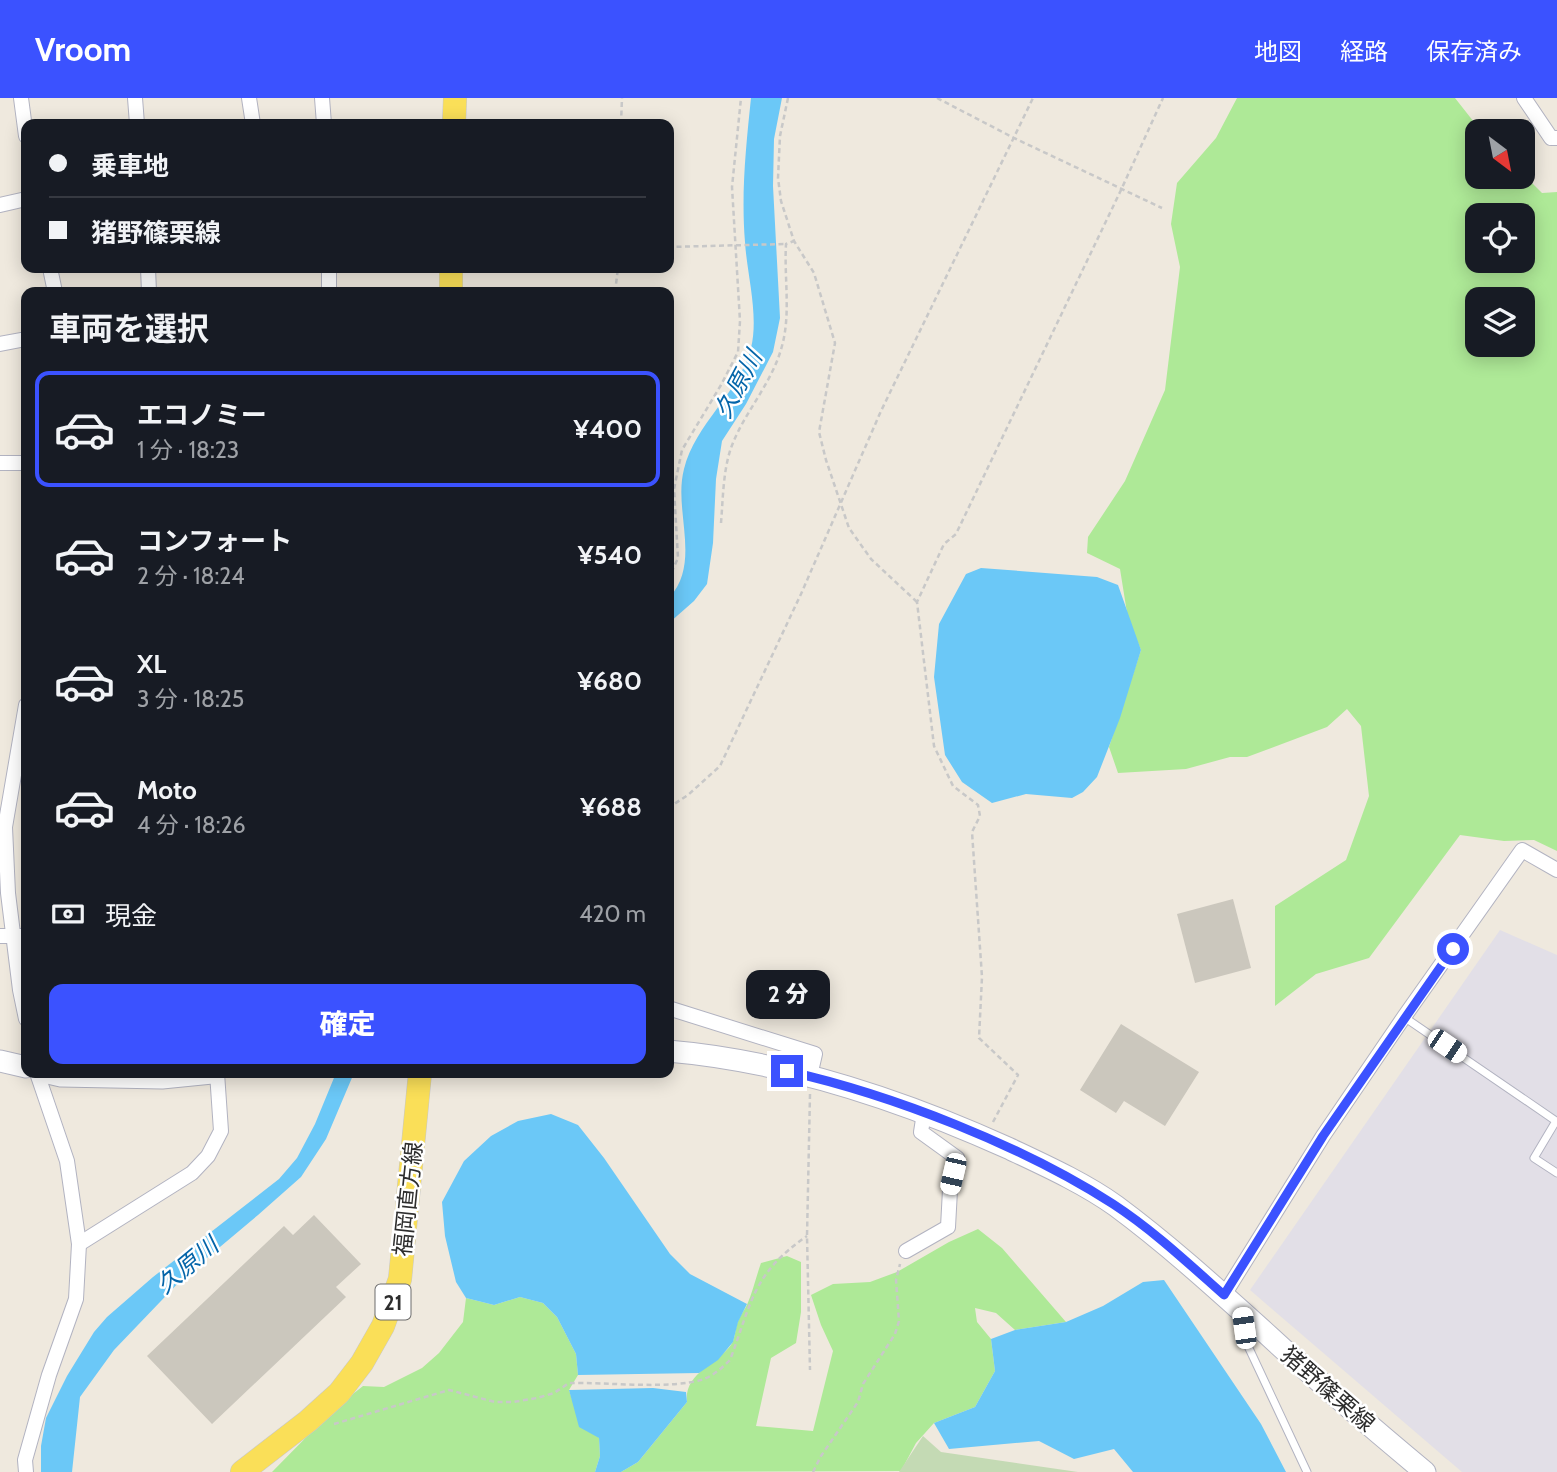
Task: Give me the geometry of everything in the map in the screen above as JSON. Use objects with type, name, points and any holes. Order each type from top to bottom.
[{"type":"main road","points":[[454,98],[454,119]]},
{"type":"main road","name":"猪野篠栗線","points":[[674,1052],[741,1061],[810,1076],[889,1099],[1042,1164],[1113,1204],[1171,1248],[1425,1472]]},
{"type":"main road","points":[[0,1061],[21,1066]]},
{"type":"main road","name":"福岡直方線","points":[[242,1472],[308,1422],[339,1393],[374,1345],[400,1279],[420,1078]]},
{"type":"street","points":[[21,98],[24,119]]},
{"type":"street","points":[[135,98],[137,119]]},
{"type":"street","points":[[249,98],[252,119]]},
{"type":"street","points":[[322,98],[324,119]]},
{"type":"street","points":[[1524,98],[1551,138],[1557,138]]},
{"type":"street","points":[[0,205],[21,200]]},
{"type":"street","points":[[0,344],[21,340]]},
{"type":"street","points":[[0,463],[21,463]]},
{"type":"street","points":[[21,734],[3,842],[21,995]]},
{"type":"street","points":[[1224,1295],[1323,1136],[1522,850],[1557,870]]},
{"type":"street","points":[[674,1010],[815,1054],[810,1076]]},
{"type":"street","points":[[26,1472],[25,1460],[49,1375],[76,1299],[79,1244],[67,1161],[39,1078]]},
{"type":"street","points":[[79,1244],[192,1173],[208,1156],[221,1131],[215,1078]]},
{"type":"street","points":[[906,1251],[948,1227],[950,1189],[957,1158],[921,1132],[924,1113]]},
{"type":"lane","points":[[1404,1017],[1556,1121],[1534,1158],[1557,1173]]},
{"type":"lane","points":[[1242,1312],[1247,1344],[1307,1472]]},
{"type":"path","points":[[621,119],[622,98]]},
{"type":"path","points":[[674,567],[678,558],[674,489],[682,450],[738,352],[740,321],[732,187],[741,98]]},
{"type":"path","points":[[788,98],[780,136],[778,178],[781,201],[794,241],[814,273],[835,342],[819,432],[849,527],[871,559],[917,602]]},
{"type":"path","points":[[937,98],[1014,138],[1162,208]]},
{"type":"path","points":[[674,804],[720,766],[881,411],[1033,98]]},
{"type":"path","points":[[985,1138],[1018,1076],[979,1038],[982,977],[972,832],[980,816],[978,805],[953,786],[934,746],[917,602],[944,544],[956,534],[1163,98]]},
{"type":"path","points":[[674,247],[786,244],[794,241]]},
{"type":"path","points":[[721,523],[730,449],[748,412],[767,384],[782,346],[787,309],[786,244]]},
{"type":"path","points":[[810,1076],[807,1236],[810,1370]]},
{"type":"path","points":[[308,1422],[312,1426],[338,1423],[449,1390],[495,1402],[513,1402],[554,1393],[569,1383],[682,1384],[704,1379],[730,1360],[761,1279],[774,1261],[807,1236]]},
{"type":"path","points":[[813,1472],[858,1402],[863,1384],[895,1334],[899,1321],[896,1280],[906,1251]]},
{"type":"shaded area","points":[[1500,930],[1557,955],[1557,1472],[1462,1472],[1250,1290]]},
{"type":"green space","points":[[1237,98],[1455,98],[1472,119],[1465,119],[1465,189],[1535,189],[1535,186],[1542,193],[1557,192],[1557,851],[1534,840],[1504,841],[1460,835],[1369,958],[1316,974],[1275,1006],[1275,906],[1346,860],[1369,796],[1361,726],[1347,709],[1327,727],[1247,757],[1230,757],[1186,769],[1118,773],[1109,747],[1141,650],[1128,619],[1120,569],[1087,553],[1088,537],[1125,481],[1165,390],[1180,267],[1171,224],[1177,183],[1216,138]]},
{"type":"green space","points":[[978,1229],[1002,1248],[1066,1322],[1015,1330],[996,1313],[975,1308],[977,1322],[991,1339],[995,1371],[975,1407],[934,1423],[916,1443],[901,1471],[621,1472],[638,1462],[687,1402],[687,1392],[696,1376],[731,1345],[761,1263],[787,1256],[801,1262],[801,1312],[796,1343],[771,1358],[756,1426],[813,1431],[833,1351],[811,1295],[833,1284],[870,1282],[897,1272],[949,1242]]},
{"type":"green space","points":[[520,1297],[543,1303],[557,1317],[576,1354],[578,1375],[569,1390],[574,1405],[599,1438],[600,1456],[595,1472],[272,1472],[334,1409],[363,1386],[384,1387],[422,1368],[439,1353],[463,1322],[466,1298],[494,1305]]},
{"type":"green space","points":[[923,1436],[941,1452],[1078,1472],[899,1472]]},
{"type":"water","name":"久原川","points":[[751,98],[782,98],[774,139],[773,186],[780,318],[773,352],[746,404],[722,441],[707,584],[694,601],[674,619],[674,591],[684,569],[684,469],[697,437],[737,380],[751,348],[754,322],[744,224]]},
{"type":"water","points":[[981,568],[1097,577],[1118,585],[1141,650],[1120,718],[1097,777],[1083,792],[1072,798],[1026,794],[992,803],[962,782],[945,755],[934,677],[939,624],[966,574]]},
{"type":"water","name":"久原川","points":[[334,1078],[352,1078],[326,1139],[301,1177],[183,1278],[114,1350],[80,1397],[72,1472],[41,1472],[41,1446],[46,1418],[67,1376],[94,1332],[107,1317],[153,1277],[279,1179],[297,1158]]},
{"type":"water","points":[[551,1114],[578,1125],[670,1254],[690,1274],[747,1304],[738,1322],[733,1342],[718,1360],[699,1373],[578,1375],[576,1354],[557,1317],[543,1303],[520,1297],[494,1305],[466,1298],[456,1282],[445,1236],[442,1202],[464,1161],[491,1136],[518,1121]]},
{"type":"water","points":[[1164,1280],[1261,1424],[1286,1472],[1133,1472],[1114,1449],[1074,1459],[1039,1441],[949,1449],[934,1423],[975,1407],[995,1371],[991,1339],[1015,1330],[1066,1322],[1103,1306],[1143,1282]]},
{"type":"water","points":[[653,1388],[686,1392],[687,1402],[638,1462],[621,1472],[595,1472],[600,1456],[599,1438],[579,1427],[569,1390]]},
{"type":"building","points":[[1233,899],[1251,968],[1195,983],[1177,914]]},
{"type":"building","points":[[1121,1024],[1199,1072],[1165,1126],[1124,1101],[1116,1113],[1080,1090]]},
{"type":"building","points":[[314,1215],[361,1264],[336,1287],[346,1297],[212,1424],[147,1356],[284,1226],[293,1235]]},
{"type":"route","points":[[787,1071],[889,1099],[1042,1164],[1113,1204],[1171,1248],[1224,1295],[1323,1136],[1453,949]]}]
